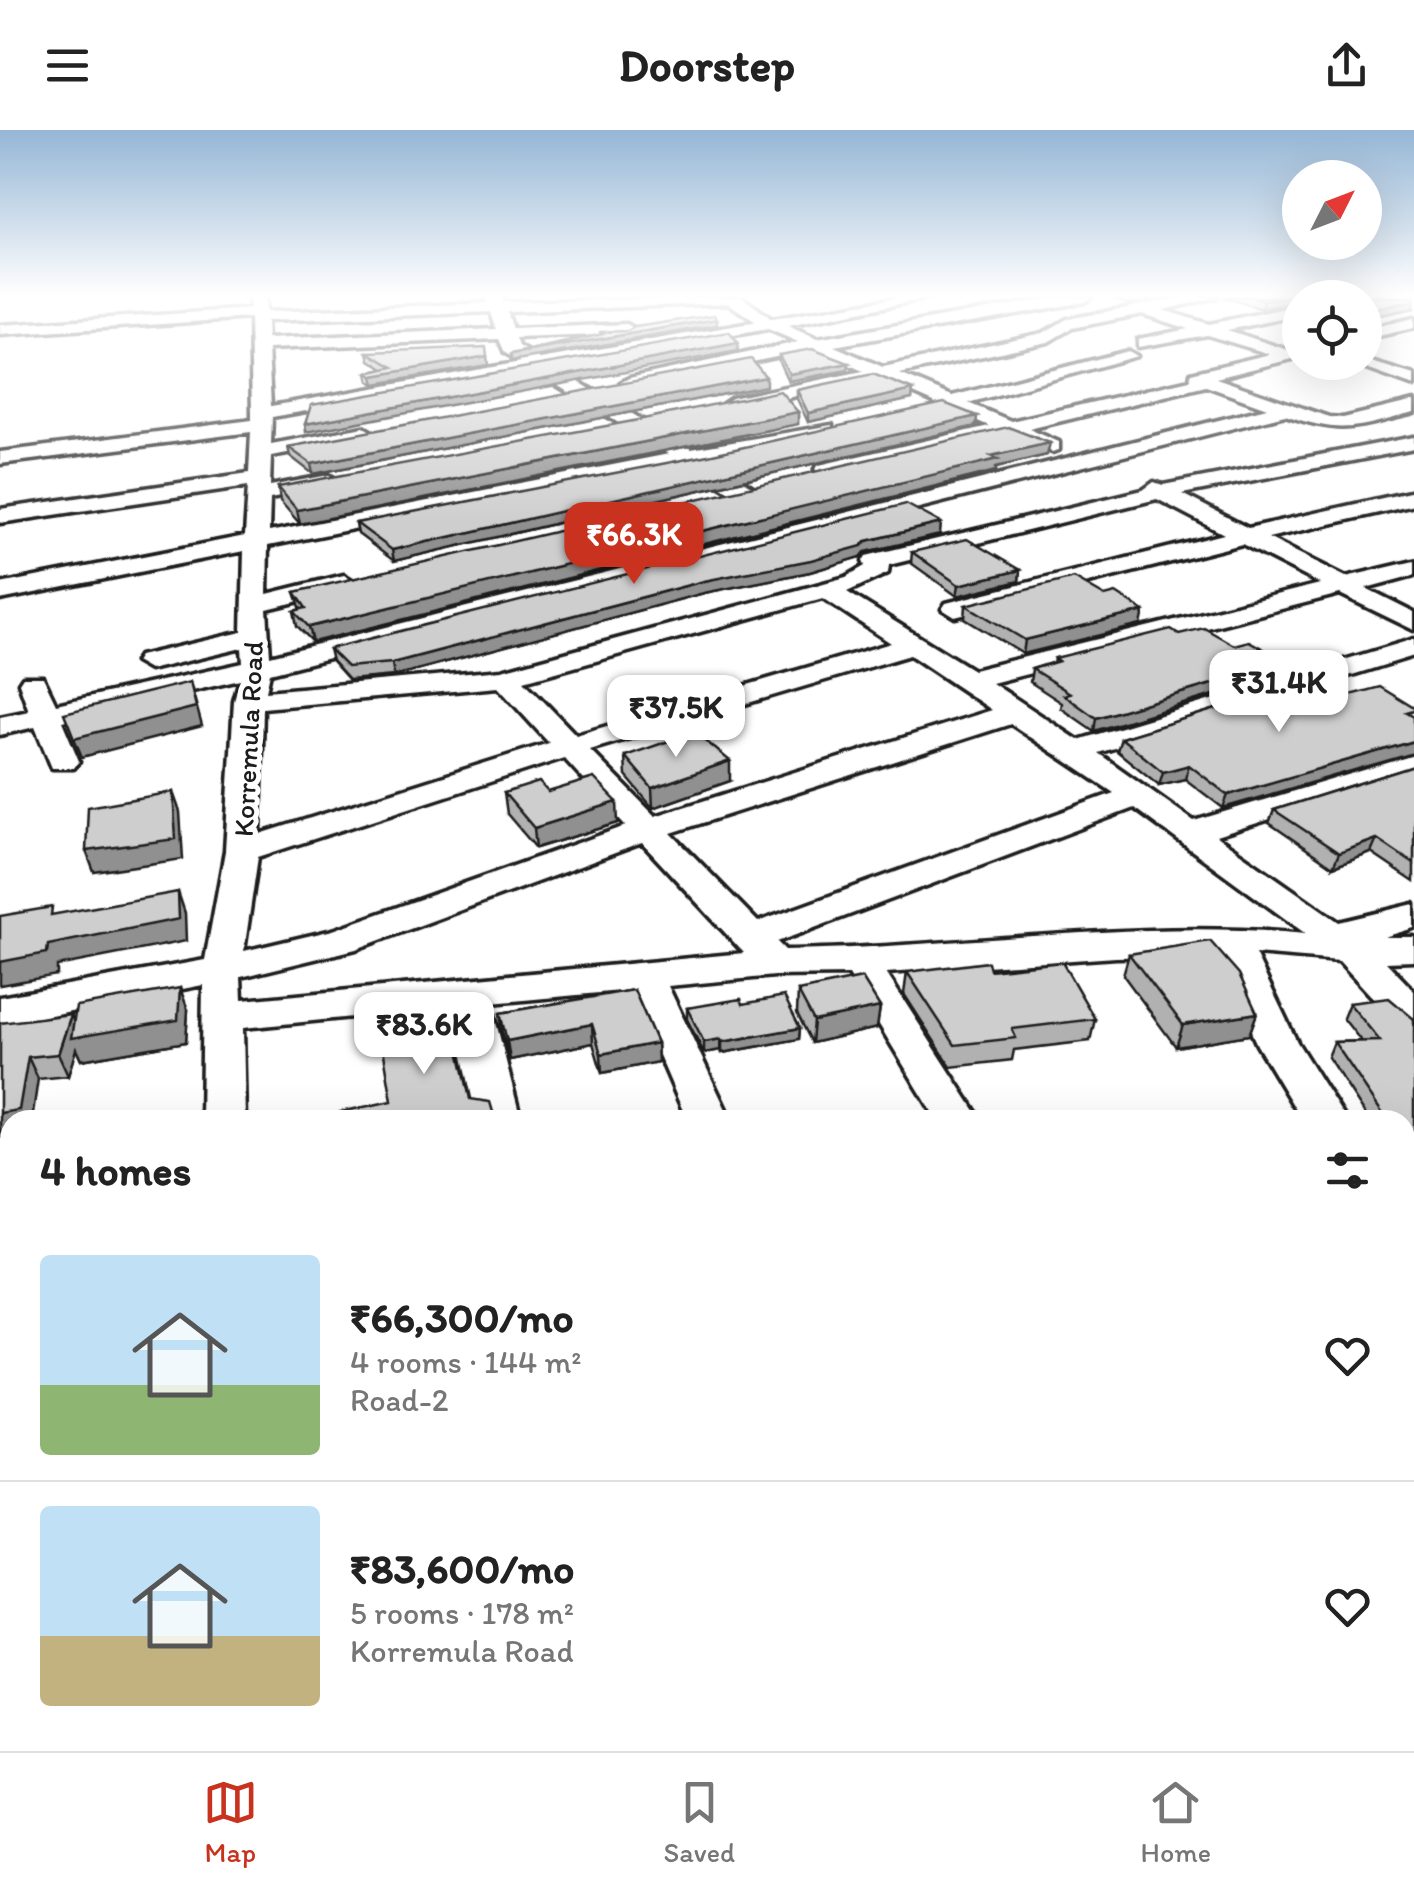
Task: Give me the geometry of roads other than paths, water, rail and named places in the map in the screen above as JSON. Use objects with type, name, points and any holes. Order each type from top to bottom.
[{"type":"street","name":"Korremula Road","points":[[224,1110],[222,970],[242,851],[249,701],[257,668],[254,605],[260,452],[257,373]]},
{"type":"street","points":[[260,452],[514,373]]},
{"type":"street","points":[[543,373],[571,395],[693,457],[804,527],[842,545]]},
{"type":"street","points":[[571,395],[678,373]]},
{"type":"street","points":[[878,373],[1161,492],[1414,622]]},
{"type":"street","points":[[710,408],[887,373]]},
{"type":"street","points":[[915,410],[1056,373]]},
{"type":"street","points":[[1214,373],[1197,377],[1327,423],[1344,424],[1414,406]]},
{"type":"street","points":[[1389,373],[1414,381]]},
{"type":"street","points":[[706,498],[1199,384]]},
{"type":"street","points":[[0,726],[257,668],[804,527],[1278,411]]},
{"type":"street","points":[[594,431],[671,416]]},
{"type":"street","points":[[0,592],[841,426]]},
{"type":"street","points":[[0,516],[260,452],[391,428]]},
{"type":"street","points":[[249,701],[509,678],[518,672],[827,590],[874,574],[879,568],[876,561],[1161,492],[1392,444],[1414,444]]},
{"type":"street","points":[[0,458],[260,452],[358,475]]},
{"type":"street","points":[[956,609],[1244,536],[1414,498]]},
{"type":"street","points":[[968,680],[1414,568]]},
{"type":"street","points":[[254,605],[367,578]]},
{"type":"street","points":[[827,590],[968,680],[1011,714],[1074,751],[1342,943],[1392,988],[1414,1017]]},
{"type":"street","points":[[149,662],[254,637]]},
{"type":"street","points":[[242,851],[570,746],[910,646]]},
{"type":"street","points":[[1074,751],[1414,646]]},
{"type":"street","points":[[509,678],[508,682],[765,950],[860,962],[1116,945],[1342,943],[1414,949]]},
{"type":"street","points":[[32,683],[48,715],[63,761]]},
{"type":"street","points":[[0,1011],[222,970],[344,940],[651,828],[1011,714]]},
{"type":"street","points":[[1189,833],[1414,764]]},
{"type":"street","points":[[220,1016],[644,976],[765,950],[1137,796]]},
{"type":"street","points":[[1342,943],[1414,914]]},
{"type":"street","points":[[1231,944],[1278,1045],[1318,1110]]},
{"type":"street","points":[[860,962],[953,1110]]},
{"type":"street","points":[[644,976],[704,1110]]},
{"type":"street","points":[[468,990],[498,1110]]}]
